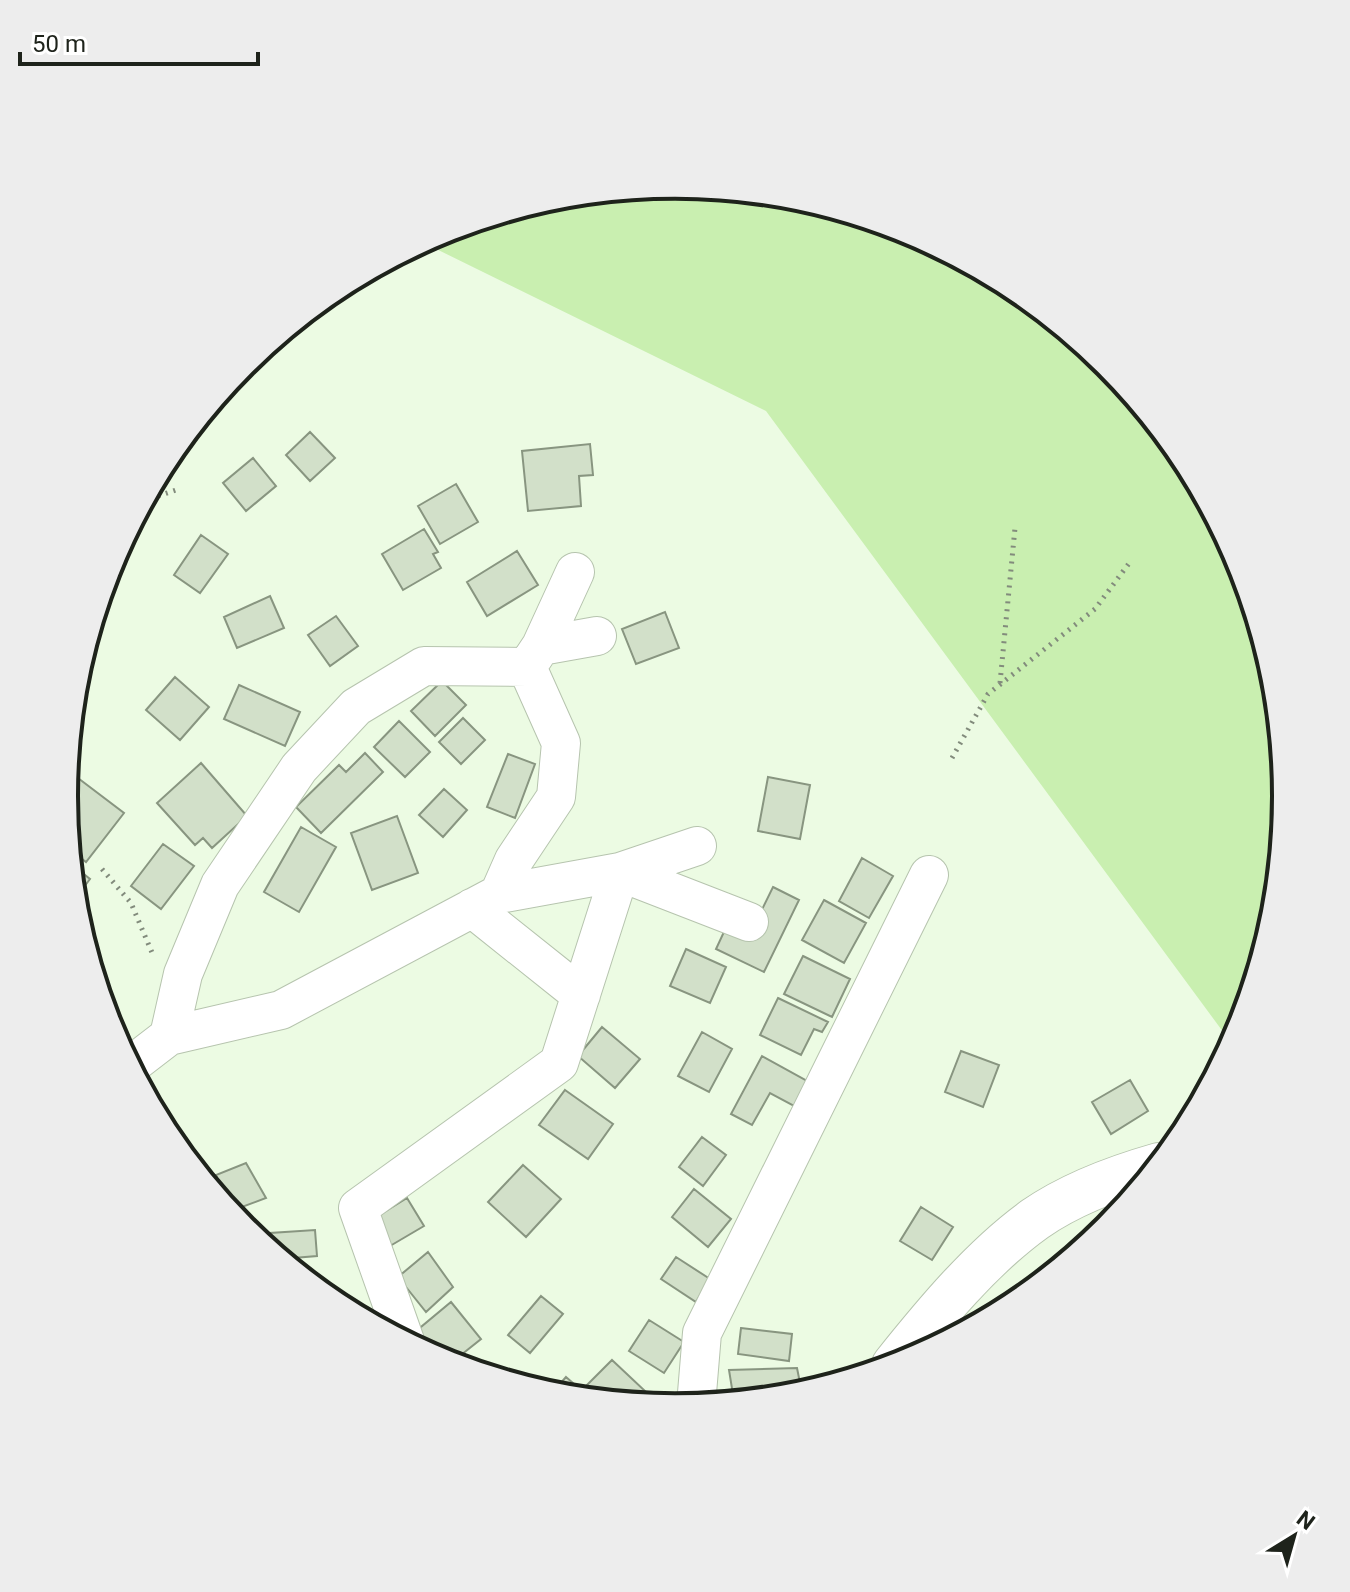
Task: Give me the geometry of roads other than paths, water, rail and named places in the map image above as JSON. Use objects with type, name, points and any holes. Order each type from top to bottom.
[{"type":"street","points":[[485,901],[556,797],[561,743],[534,656],[575,572]]},
{"type":"street","points":[[139,1057],[172,1022],[183,974],[220,885],[299,768],[356,707],[424,666],[534,656],[597,636]]},
{"type":"street","points":[[172,1022],[281,1010],[485,901],[620,872],[697,846]]},
{"type":"street","points":[[620,872],[749,922]]},
{"type":"street","points":[[399,1325],[358,1208],[559,1063],[620,872]]},
{"type":"street","points":[[697,1392],[702,1333],[929,875]]},
{"type":"street","points":[[485,901],[581,995]]},
{"type":"street","points":[[911,1344],[948,1298],[1035,1219],[1118,1177],[1140,1171]]}]
